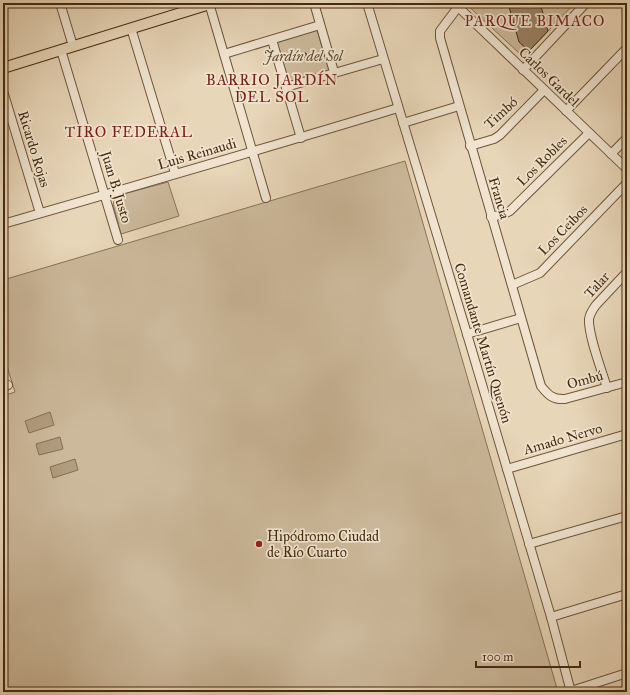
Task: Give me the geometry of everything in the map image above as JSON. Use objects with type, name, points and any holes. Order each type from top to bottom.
[{"type":"main road","points":[[3,68],[210,3]]},
{"type":"street","points":[[60,3],[73,46]]},
{"type":"street","points":[[210,3],[266,198]]},
{"type":"street","points":[[314,3],[334,72]]},
{"type":"street","name":"Comandante Martín Quenón","points":[[367,3],[551,617],[571,691]]},
{"type":"street","points":[[523,70],[586,3]]},
{"type":"street","name":"Carlos Gardel","points":[[456,5],[627,169]]},
{"type":"street","name":"Francia","points":[[456,5],[440,31],[440,38],[470,146],[541,386],[550,397]]},
{"type":"street","points":[[224,54],[320,25]]},
{"type":"street","points":[[131,28],[175,173]]},
{"type":"street","points":[[272,40],[301,138]]},
{"type":"street","points":[[566,111],[627,48]]},
{"type":"street","name":"Juan B. Justo","points":[[61,50],[118,240]]},
{"type":"street","points":[[286,87],[383,59]]},
{"type":"street","name":"Timbó","points":[[470,146],[494,139],[500,135],[544,90]]},
{"type":"street","name":"Ricardo Rojas","points":[[3,91],[40,213]]},
{"type":"street","points":[[403,123],[459,106]]},
{"type":"street","name":"Luis Reinaudi","points":[[3,224],[175,173],[301,138],[398,108]]},
{"type":"street","name":"Los Robles","points":[[491,217],[510,211],[589,133]]},
{"type":"street","points":[[611,154],[627,138]]},
{"type":"street","name":"Los Ceibos","points":[[512,285],[540,273],[627,183]]},
{"type":"street","name":"Talar","points":[[607,388],[590,328],[589,317],[596,305],[627,272]]},
{"type":"street","points":[[467,334],[521,318]]},
{"type":"street","name":"Ombú","points":[[550,397],[557,400],[565,399],[627,382]]},
{"type":"street","name":"Amado Nervo","points":[[507,470],[627,434]]},
{"type":"street","points":[[529,544],[627,516]]},
{"type":"street","points":[[551,617],[627,594]]},
{"type":"street","points":[[571,691],[627,673]]},
{"type":"green space","points":[[465,3],[575,3],[529,51],[519,53]]},
{"type":"green space","name":"Jardín del Sol","points":[[317,30],[329,70],[289,82],[277,42]]},
{"type":"green space","name":"Hipódromo Ciudad de Río Cuarto","points":[[405,161],[558,692],[3,692],[3,396],[15,392],[3,353],[3,280]]},
{"type":"green space","points":[[168,182],[179,216],[121,234],[113,204],[116,196]]},
{"type":"shaded area","points":[[50,412],[54,425],[29,433],[25,421]]},
{"type":"shaded area","points":[[60,437],[63,449],[39,455],[36,444]]},
{"type":"shaded area","points":[[75,459],[78,470],[53,478],[50,467]]},
{"type":"building","points":[[508,3],[540,3],[548,31],[529,51],[519,42]]},
{"type":"building","points":[[306,53],[307,59],[302,60],[300,54]]},
{"type":"place","name":"Hipódromo Ciudad de Río Cuarto","points":[[259,544]]},
{"type":"district","name":"PARQUE BIMACO","points":[[535,21]]},
{"type":"district","name":"BARRIO JARDÍN DEL SOL","points":[[272,88]]},
{"type":"district","name":"TIRO FEDERAL","points":[[129,132]]}]
